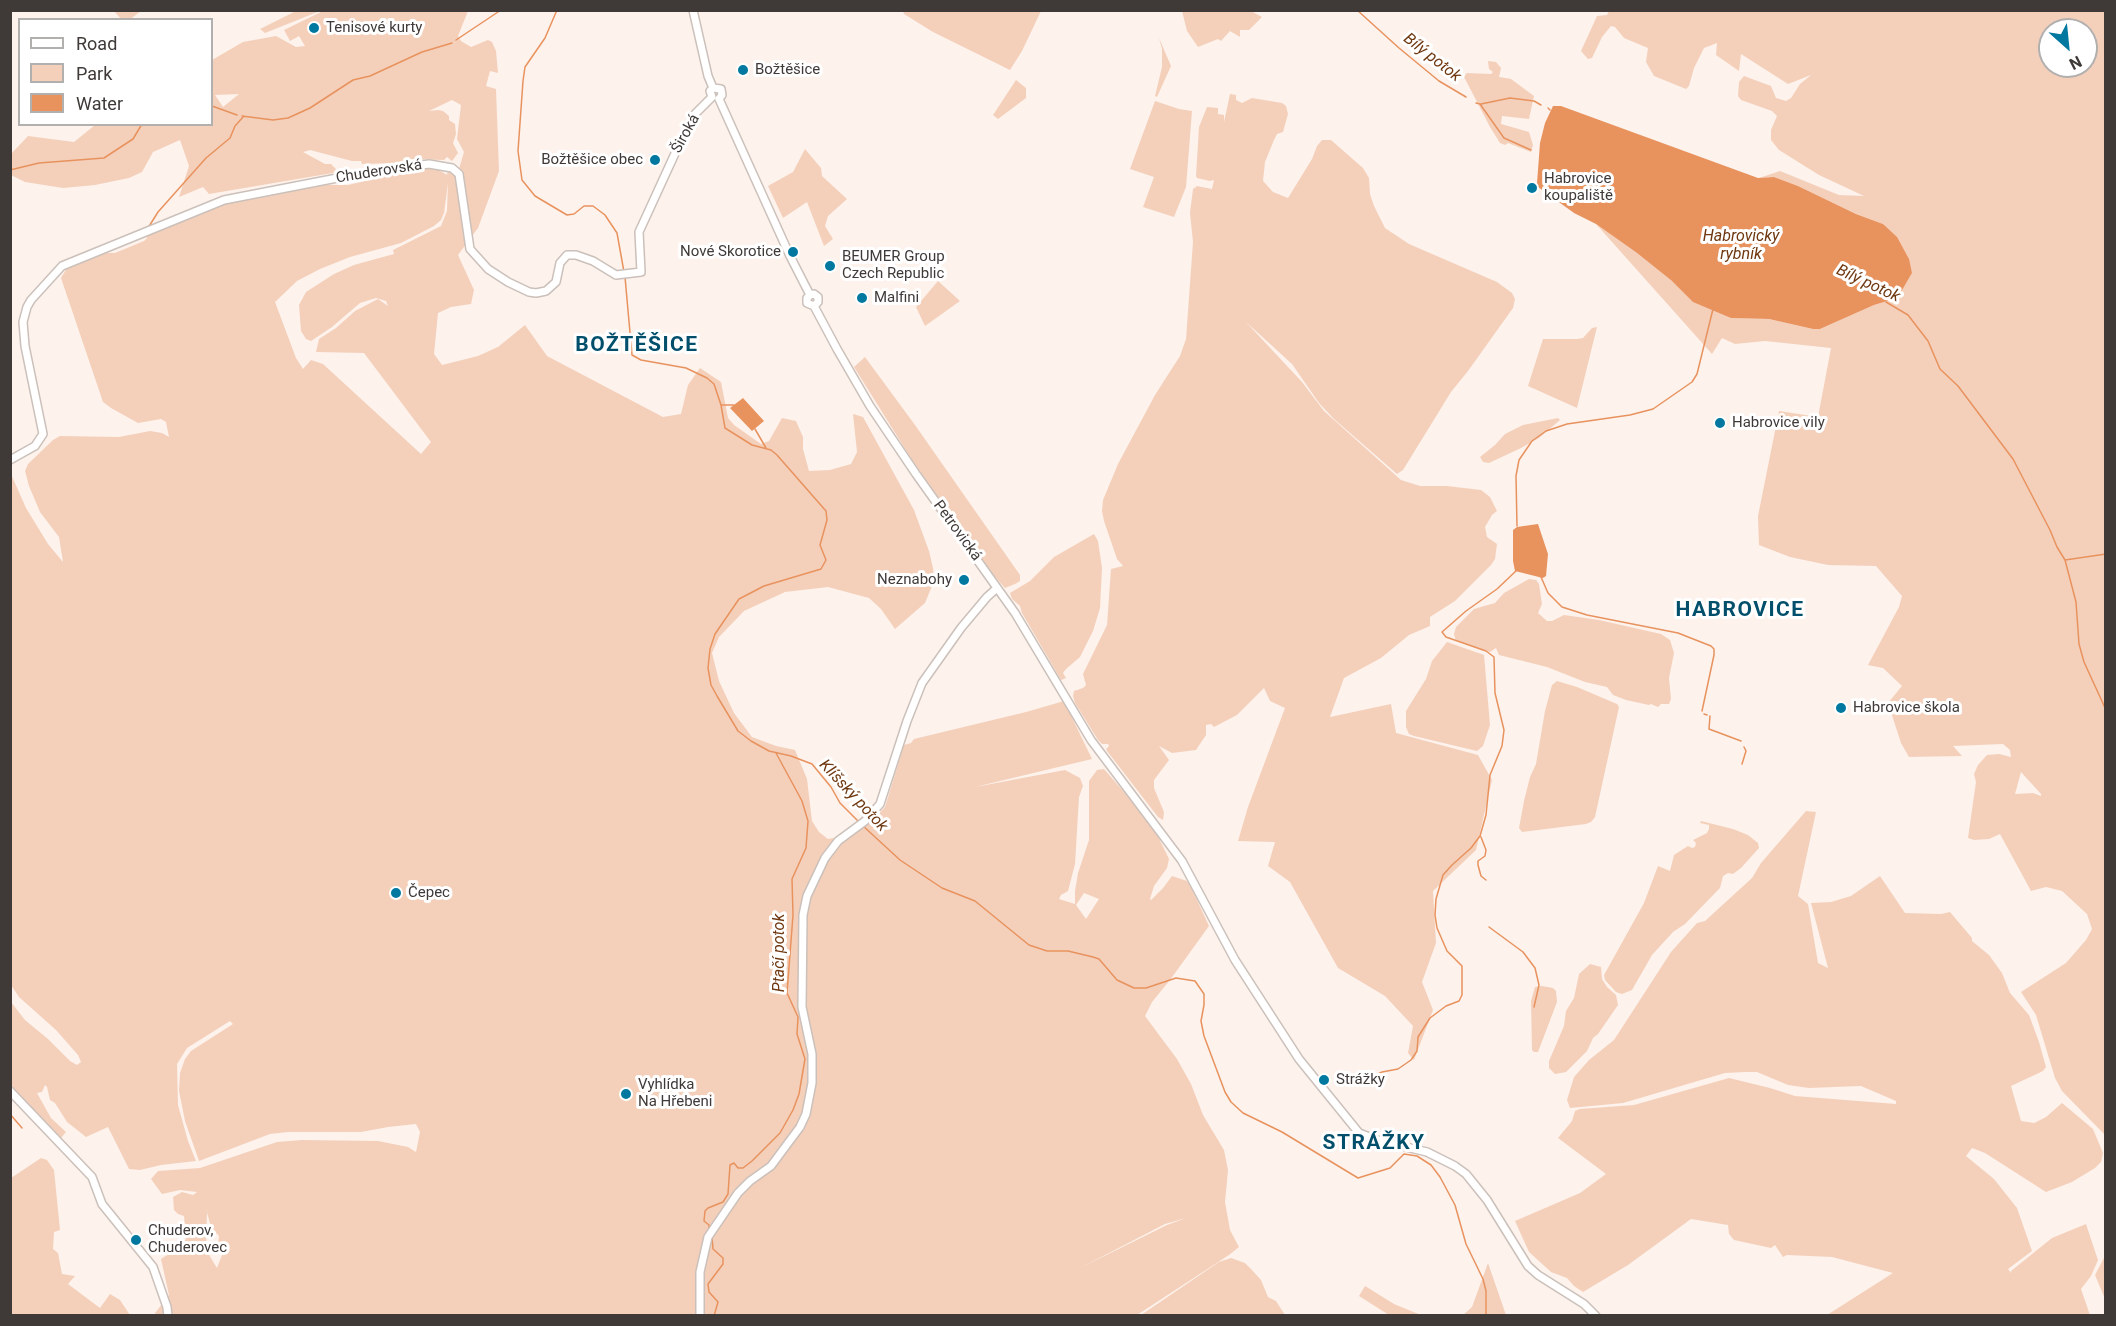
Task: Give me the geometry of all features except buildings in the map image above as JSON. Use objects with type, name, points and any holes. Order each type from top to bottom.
[{"type":"street","points":[[693,10],[708,76],[713,88],[711,91],[715,98]]},
{"type":"street","name":"Široká","points":[[666,175],[695,114],[715,98]]},
{"type":"street","name":"Petrovická","points":[[715,98],[810,295],[814,294],[818,297],[818,302],[814,306],[870,406],[1015,613],[1102,755],[1182,861],[1235,960],[1293,1051],[1359,1133],[1367,1137],[1418,1148],[1460,1169],[1487,1200],[1528,1266],[1538,1275],[1584,1304],[1596,1316]]},
{"type":"street","name":"Chuderovská","points":[[10,460],[35,446],[44,434],[25,346],[23,322],[31,300],[62,266],[224,200],[368,172],[429,164],[452,168],[459,174],[468,244],[480,261],[502,279],[529,292],[541,293],[550,289],[556,282],[560,263],[567,255],[576,255],[593,261],[615,275],[641,272],[639,232],[666,175]]},
{"type":"street","points":[[700,1316],[700,1272],[708,1237],[738,1193],[750,1180],[771,1166],[800,1127],[806,1114],[812,1083],[812,1054],[802,1007],[803,915],[807,896],[825,858],[838,841],[865,821],[880,804],[922,683],[961,628],[997,588]]},
{"type":"street","points":[[10,1091],[92,1177],[102,1204],[153,1267],[168,1316]]},
{"type":"green space","points":[[903,10],[1041,11],[1010,70],[933,32],[904,14]]},
{"type":"green space","points":[[114,11],[141,11],[132,18],[120,18]]},
{"type":"green space","points":[[296,11],[320,11],[265,33],[260,29]]},
{"type":"green space","points":[[323,11],[468,11],[458,36],[461,41],[471,47],[488,40],[492,42],[496,51],[498,73],[490,71],[486,86],[496,89],[499,171],[478,228],[458,255],[474,290],[471,304],[451,307],[438,313],[434,354],[442,365],[478,356],[498,347],[525,325],[547,356],[663,417],[681,414],[688,385],[700,368],[721,382],[728,418],[761,444],[769,441],[782,418],[796,421],[803,437],[803,449],[809,471],[830,470],[851,464],[857,452],[853,414],[863,417],[914,510],[929,551],[934,581],[925,603],[895,629],[881,609],[869,598],[828,587],[785,592],[744,611],[719,637],[712,653],[719,681],[734,713],[752,737],[795,750],[807,779],[812,821],[819,832],[828,839],[854,834],[873,820],[885,807],[904,745],[911,743],[914,739],[1064,701],[1092,759],[975,787],[1065,770],[1080,778],[1083,786],[1079,797],[1075,864],[1068,891],[1059,899],[1075,904],[1078,873],[1089,840],[1089,781],[1097,770],[1104,769],[1152,824],[1169,859],[1167,868],[1154,886],[1150,899],[1172,876],[1187,881],[1192,889],[1209,926],[1152,1002],[1145,1016],[1177,1059],[1191,1084],[1203,1115],[1224,1150],[1228,1170],[1225,1202],[1230,1230],[1239,1247],[1229,1255],[1137,1315],[156,1315],[155,1313],[169,1295],[161,1259],[181,1246],[186,1239],[184,1216],[174,1210],[173,1197],[182,1192],[193,1195],[197,1192],[180,1190],[162,1194],[151,1179],[158,1171],[200,1168],[277,1142],[302,1140],[378,1141],[408,1147],[416,1152],[420,1132],[416,1124],[361,1132],[270,1134],[199,1161],[185,1121],[179,1091],[180,1073],[191,1051],[233,1024],[230,1021],[187,1048],[177,1064],[178,1105],[196,1161],[140,1170],[129,1169],[108,1127],[86,1137],[67,1122],[55,1103],[50,1100],[45,1085],[42,1092],[37,1093],[51,1118],[66,1132],[61,1138],[11,1087],[11,1002],[25,1020],[70,1061],[77,1065],[81,1062],[78,1055],[56,1030],[19,997],[11,985],[11,474],[26,508],[48,544],[63,562],[59,537],[40,512],[29,486],[25,471],[28,464],[60,436],[119,437],[150,431],[169,437],[166,422],[161,419],[138,423],[103,402],[61,278],[67,268],[144,241],[147,238],[146,233],[214,204],[319,185],[348,185],[396,171],[420,167],[437,169],[447,175],[459,169],[464,152],[457,139],[461,105],[452,100],[429,111],[443,111],[455,124],[456,134],[453,143],[458,153],[452,161],[447,157],[444,160],[411,159],[396,163],[362,164],[361,161],[352,161],[310,150],[303,152],[325,164],[331,164],[336,169],[333,173],[209,194],[203,187],[179,197],[189,166],[180,140],[153,152],[142,172],[129,178],[95,185],[63,188],[25,182],[11,175],[11,154],[28,136],[74,142],[94,126],[213,126],[213,59],[243,42],[276,36],[296,47],[305,46],[299,36],[290,41],[284,30]],"holes":[[[239,94],[223,107],[215,95]],[[448,183],[447,211],[441,226],[393,250],[394,254],[354,265],[334,274],[306,292],[299,305],[301,331],[306,339],[311,341],[332,327],[360,303],[376,298],[386,301],[388,306],[378,299],[355,311],[319,339],[316,352],[364,353],[431,442],[421,454],[323,364],[311,360],[303,369],[296,358],[275,302],[297,281],[320,269],[350,257],[401,243],[434,226],[441,220],[444,213]],[[1084,893],[1099,899],[1086,919],[1076,905]],[[205,1205],[211,1227],[219,1236],[218,1247],[222,1255],[217,1268],[208,1253],[212,1249],[206,1246],[207,1213]],[[1186,1218],[1080,1268],[1165,1224]]]},
{"type":"green space","points":[[1182,11],[1251,11],[1262,17],[1249,30],[1240,30],[1240,37],[1230,31],[1221,41],[1218,39],[1198,47],[1187,31]]},
{"type":"green space","points":[[1609,11],[2105,11],[2104,1134],[2062,1091],[2055,1078],[2036,1015],[2021,992],[2066,963],[2086,940],[2092,929],[2087,914],[2062,891],[2046,887],[2031,891],[2000,834],[1989,839],[1968,838],[1976,782],[1974,774],[1978,765],[1987,755],[1999,754],[2011,757],[2010,750],[2003,744],[1953,746],[1962,756],[1909,757],[1901,743],[1888,703],[1902,686],[1883,668],[1868,665],[1899,607],[1902,596],[1876,566],[1828,565],[1790,557],[1759,545],[1758,516],[1779,411],[1818,417],[1831,348],[1765,341],[1735,344],[1722,338],[1712,354],[1596,224],[1672,281],[1731,318],[1769,319],[1820,329],[1874,305],[1894,299],[1912,273],[1883,224],[1774,177],[1759,178],[1780,171],[1839,195],[1864,196],[1819,175],[1779,150],[1771,140],[1771,130],[1777,116],[1772,111],[1741,100],[1738,96],[1739,82],[1744,76],[1771,86],[1776,98],[1786,101],[1811,75],[1788,84],[1741,54],[1739,71],[1716,55],[1717,43],[1704,48],[1686,89],[1654,76],[1646,62],[1648,48],[1624,38],[1615,27],[1611,26],[1602,37],[1592,58],[1588,59],[1581,51],[1597,16],[1607,15]],"holes":[[[2021,772],[2041,796],[2033,793],[2015,794]]]},
{"type":"green space","points":[[1159,38],[1171,66],[1157,97],[1155,96],[1162,67],[1162,49]]},
{"type":"green space","points":[[1488,61],[1496,62],[1501,68],[1499,77],[1511,79],[1534,96],[1529,119],[1502,116],[1501,124],[1529,132],[1533,145],[1531,152],[1508,143],[1505,145],[1500,143],[1462,73],[1464,76],[1467,73],[1491,74],[1493,72],[1489,69]]},
{"type":"green space","points":[[1016,80],[1026,88],[1026,98],[998,119],[993,115]]},
{"type":"green space","points":[[1230,94],[1236,95],[1236,100],[1242,103],[1252,98],[1282,103],[1286,106],[1288,114],[1283,132],[1277,134],[1265,162],[1263,181],[1273,192],[1288,198],[1312,159],[1317,146],[1322,140],[1331,140],[1363,168],[1369,178],[1370,194],[1374,206],[1385,228],[1409,244],[1497,282],[1512,293],[1515,299],[1513,308],[1451,392],[1403,470],[1397,474],[1334,419],[1319,403],[1292,364],[1246,322],[1302,382],[1324,411],[1401,480],[1420,486],[1481,490],[1490,497],[1497,511],[1485,527],[1487,537],[1497,544],[1495,559],[1491,565],[1455,601],[1430,617],[1430,626],[1409,635],[1381,658],[1344,678],[1330,717],[1391,704],[1396,733],[1478,755],[1492,780],[1476,850],[1433,891],[1436,943],[1422,982],[1433,1010],[1414,1060],[1408,1053],[1413,1026],[1385,996],[1338,968],[1290,882],[1268,866],[1275,842],[1238,841],[1248,807],[1285,708],[1270,701],[1264,688],[1237,715],[1214,727],[1211,724],[1206,725],[1206,735],[1196,750],[1172,753],[1159,746],[1169,760],[1154,780],[1154,788],[1164,812],[1163,820],[1158,817],[1107,751],[1108,744],[1102,744],[1098,740],[1073,696],[1074,691],[1086,685],[1083,674],[1107,625],[1111,569],[1123,566],[1117,559],[1104,521],[1103,500],[1118,464],[1155,395],[1180,356],[1186,339],[1193,242],[1190,213],[1193,189],[1197,186],[1212,189],[1214,180],[1210,181],[1196,176],[1199,127],[1207,107],[1218,108],[1218,114],[1224,115],[1224,122]]},
{"type":"green space","points":[[1155,101],[1192,111],[1186,187],[1174,217],[1143,207],[1154,177],[1130,169]]},
{"type":"green space","points":[[805,149],[821,168],[822,176],[847,199],[828,216],[825,226],[833,239],[824,246],[807,202],[783,218],[768,186],[793,172]]},
{"type":"green space","points":[[938,281],[960,301],[925,326],[916,307]]},
{"type":"green space","points":[[1597,327],[1577,408],[1528,386],[1543,339],[1583,338],[1592,328]]},
{"type":"green space","points":[[865,357],[1020,575],[1020,581],[1005,588],[995,577],[912,460],[854,367]]},
{"type":"green space","points":[[1558,418],[1560,420],[1539,438],[1521,448],[1489,463],[1483,462],[1480,457],[1505,434],[1523,425]]},
{"type":"green space","points":[[1094,534],[1098,541],[1102,568],[1100,608],[1093,631],[1080,657],[1066,669],[1063,673],[1066,678],[1061,680],[1020,606],[1012,599],[1010,593],[1030,581],[1054,557]]},
{"type":"green space","points":[[1529,579],[1536,580],[1539,584],[1542,604],[1538,613],[1547,621],[1564,615],[1599,620],[1661,634],[1670,640],[1674,653],[1669,678],[1671,699],[1669,704],[1661,704],[1658,707],[1626,700],[1613,695],[1607,687],[1585,682],[1547,667],[1499,655],[1496,648],[1490,652],[1456,641],[1454,634],[1456,627],[1474,609],[1495,603],[1504,593]]},
{"type":"green space","points":[[1447,642],[1484,655],[1490,725],[1483,746],[1477,751],[1414,736],[1409,734],[1406,727],[1406,711],[1426,679],[1432,661]]},
{"type":"green space","points":[[1557,681],[1577,687],[1617,704],[1619,707],[1595,817],[1586,824],[1522,832],[1519,828],[1524,801],[1536,764],[1552,685]]},
{"type":"green space","points":[[1806,811],[1816,812],[1798,896],[1808,904],[1818,963],[1828,968],[1811,903],[1831,902],[1851,896],[1880,876],[1905,913],[1950,912],[1972,938],[1972,941],[1989,955],[2002,973],[2010,993],[2029,1015],[2046,1067],[2043,1071],[2011,1086],[2021,1121],[2034,1123],[2046,1117],[2062,1103],[2093,1129],[2103,1153],[2101,1162],[2072,1182],[2046,1192],[1985,1153],[1972,1148],[1966,1156],[1994,1179],[2017,1208],[2032,1251],[2008,1269],[2011,1273],[2052,1238],[2086,1224],[2098,1260],[2091,1276],[2081,1289],[2090,1315],[1827,1315],[1893,1273],[1832,1257],[1787,1255],[1783,1257],[1775,1245],[1771,1248],[1734,1240],[1729,1234],[1728,1225],[1691,1219],[1628,1265],[1583,1292],[1567,1278],[1551,1272],[1529,1252],[1515,1221],[1580,1193],[1606,1174],[1558,1138],[1572,1121],[1575,1111],[1634,1105],[1729,1078],[1795,1096],[1896,1104],[1896,1101],[1861,1086],[1809,1088],[1788,1085],[1757,1072],[1725,1073],[1623,1103],[1570,1108],[1567,1100],[1574,1077],[1589,1060],[1614,1040],[1671,952],[1697,923],[1705,921],[1752,878],[1761,863]]},
{"type":"green space","points":[[1701,821],[1748,835],[1758,843],[1759,848],[1741,868],[1733,874],[1728,873],[1723,876],[1720,888],[1652,955],[1632,990],[1622,994],[1616,992],[1605,980],[1604,975],[1644,903],[1658,866],[1670,871],[1674,855],[1688,846],[1695,847],[1696,843],[1693,840],[1707,833],[1709,829],[1709,825],[1700,823]]},
{"type":"green space","points":[[1590,964],[1601,967],[1602,979],[1616,995],[1618,1005],[1593,1038],[1587,1051],[1566,1072],[1555,1074],[1549,1068],[1549,1061],[1564,1026],[1566,1011],[1574,998],[1579,974]]},
{"type":"green space","points":[[1535,987],[1553,988],[1556,991],[1557,1002],[1538,1052],[1534,1052],[1532,1050],[1531,1001]]},
{"type":"green space","points":[[41,1158],[47,1160],[54,1170],[60,1230],[54,1232],[53,1249],[58,1253],[62,1274],[75,1276],[68,1284],[100,1308],[110,1294],[120,1300],[130,1315],[11,1315],[11,1178]]},
{"type":"green space","points":[[2105,1256],[2105,1299],[2095,1275]]},
{"type":"green space","points":[[1231,1258],[1245,1263],[1251,1269],[1261,1280],[1268,1297],[1276,1301],[1285,1315],[1141,1315],[1219,1262]]},
{"type":"green space","points":[[1488,1263],[1506,1315],[1463,1315],[1472,1307]]},
{"type":"green space","points":[[1365,1286],[1394,1304],[1421,1315],[1389,1315],[1359,1296]]},
{"type":"water","name":"Habrovický rybník","points":[[1553,106],[1561,106],[1758,178],[1774,177],[1883,224],[1897,237],[1909,259],[1912,273],[1894,299],[1874,305],[1820,329],[1769,319],[1731,318],[1693,302],[1672,281],[1637,253],[1538,187],[1540,143],[1545,123]]},
{"type":"water","points":[[743,398],[764,421],[752,431],[730,408]]},
{"type":"water","points":[[1538,524],[1548,554],[1546,576],[1543,578],[1515,571],[1513,561],[1513,530],[1517,527]]},
{"type":"waterway","points":[[456,40],[501,10]]},
{"type":"waterway","name":"Klíšský potok","points":[[557,10],[545,38],[525,67],[518,151],[522,180],[535,196],[567,215],[574,214],[584,206],[593,206],[605,215],[617,233],[624,272]]},
{"type":"waterway","name":"Bílý potok","points":[[1357,10],[1439,81],[1466,97]]},
{"type":"waterway","points":[[242,116],[273,120],[288,118],[310,108],[353,80],[370,76],[422,52],[452,43]]},
{"type":"waterway","points":[[1481,104],[1510,98],[1534,101],[1541,105]]},
{"type":"waterway","name":"Bílý potok","points":[[1476,103],[1480,104],[1504,138],[1531,150]]},
{"type":"waterway","points":[[213,106],[237,115]]},
{"type":"waterway","points":[[148,228],[158,212],[206,158],[230,138],[235,126],[244,116]]},
{"type":"waterway","points":[[10,170],[39,163],[104,158],[133,139],[141,126]]},
{"type":"waterway","name":"Klíšský potok","points":[[625,277],[632,355],[641,360],[686,368],[707,378],[714,384],[725,428],[752,445],[771,450],[826,511],[827,520],[820,545],[826,560],[821,569],[764,586],[739,599],[715,634],[710,649],[708,668],[711,685],[738,731],[769,751],[812,764],[831,787],[840,803],[859,822]]},
{"type":"waterway","name":"Bílý potok","points":[[1886,302],[1908,315],[1928,341],[1940,369],[1958,386],[2013,459],[2065,560],[2076,602],[2079,644],[2084,662],[2106,710]]},
{"type":"waterway","points":[[1517,526],[1516,476],[1519,460],[1532,441],[1546,431],[1567,424],[1630,415],[1653,409],[1692,382],[1697,374],[1713,309]]},
{"type":"waterway","points":[[721,405],[734,405]]},
{"type":"waterway","points":[[755,429],[766,448]]},
{"type":"waterway","points":[[2065,560],[2106,554]]},
{"type":"waterway","points":[[1372,1077],[1382,1072],[1398,1069],[1411,1060],[1417,1051],[1418,1037],[1430,1018],[1446,1006],[1459,1001],[1462,995],[1462,966],[1447,951],[1437,928],[1436,899],[1443,875],[1480,836],[1486,815],[1490,775],[1502,746],[1504,730],[1495,693],[1494,657],[1486,651],[1446,637],[1442,632],[1497,589],[1517,570]]},
{"type":"waterway","points":[[1541,577],[1548,593],[1562,607],[1587,615],[1678,633],[1711,646],[1714,649],[1714,655],[1702,711]]},
{"type":"waterway","points":[[1710,716],[1709,729],[1741,741]]},
{"type":"waterway","points":[[1742,764],[1746,751],[1744,747]]},
{"type":"waterway","name":"Ptačí potok","points":[[709,1229],[709,1225],[704,1221],[705,1211],[723,1202],[728,1194],[730,1165],[734,1163],[738,1168],[743,1168],[752,1161],[780,1133],[793,1110],[799,1094],[805,1059],[797,1034],[798,1017],[787,993],[793,915],[792,879],[806,848],[808,821],[802,801],[776,753]]},
{"type":"waterway","name":"Klíšský potok","points":[[862,825],[900,860],[942,888],[975,901],[1029,945],[1047,951],[1068,951],[1099,959],[1117,980],[1134,988],[1146,988],[1176,978],[1195,981],[1204,994],[1201,1021],[1204,1036],[1225,1092],[1231,1102],[1243,1113],[1282,1132],[1358,1178],[1390,1168],[1404,1154],[1417,1156],[1431,1165],[1455,1205],[1466,1244],[1483,1279],[1486,1291],[1486,1316]]},
{"type":"waterway","points":[[1481,837],[1486,850],[1485,856],[1478,861],[1478,865],[1481,876],[1486,880]]},
{"type":"waterway","points":[[1489,927],[1523,952],[1535,968],[1539,985],[1534,1007]]},
{"type":"waterway","points":[[10,1114],[22,1128]]},
{"type":"waterway","name":"Ptačí potok","points":[[712,1237],[713,1249],[723,1258],[723,1264],[708,1284],[709,1292],[718,1302],[714,1316]]},
{"type":"place","name":"Tenisové kurty","points":[[314,28]]},
{"type":"place","name":"Božtěšice","points":[[743,70]]},
{"type":"place","name":"Božtěšice obec","points":[[655,160]]},
{"type":"place","name":"Habrovice koupaliště","points":[[1532,188]]},
{"type":"place","name":"Nové Skorotice","points":[[793,252]]},
{"type":"place","name":"BEUMER Group Czech Republic","points":[[830,266]]},
{"type":"place","name":"Malfini","points":[[862,298]]},
{"type":"place","name":"Habrovice vily","points":[[1720,423]]},
{"type":"place","name":"Neznabohy","points":[[964,580]]},
{"type":"place","name":"Habrovice škola","points":[[1841,708]]},
{"type":"place","name":"Čepec","points":[[396,893]]},
{"type":"place","name":"Strážky","points":[[1324,1080]]},
{"type":"place","name":"Vyhlídka Na Hřebeni","points":[[626,1094]]},
{"type":"place","name":"Chuderov, Chuderovec","points":[[136,1240]]},
{"type":"district","name":"BOŽTĚŠICE","points":[[637,346]]},
{"type":"district","name":"HABROVICE","points":[[1740,611]]},
{"type":"district","name":"STRÁŽKY","points":[[1374,1144]]}]
